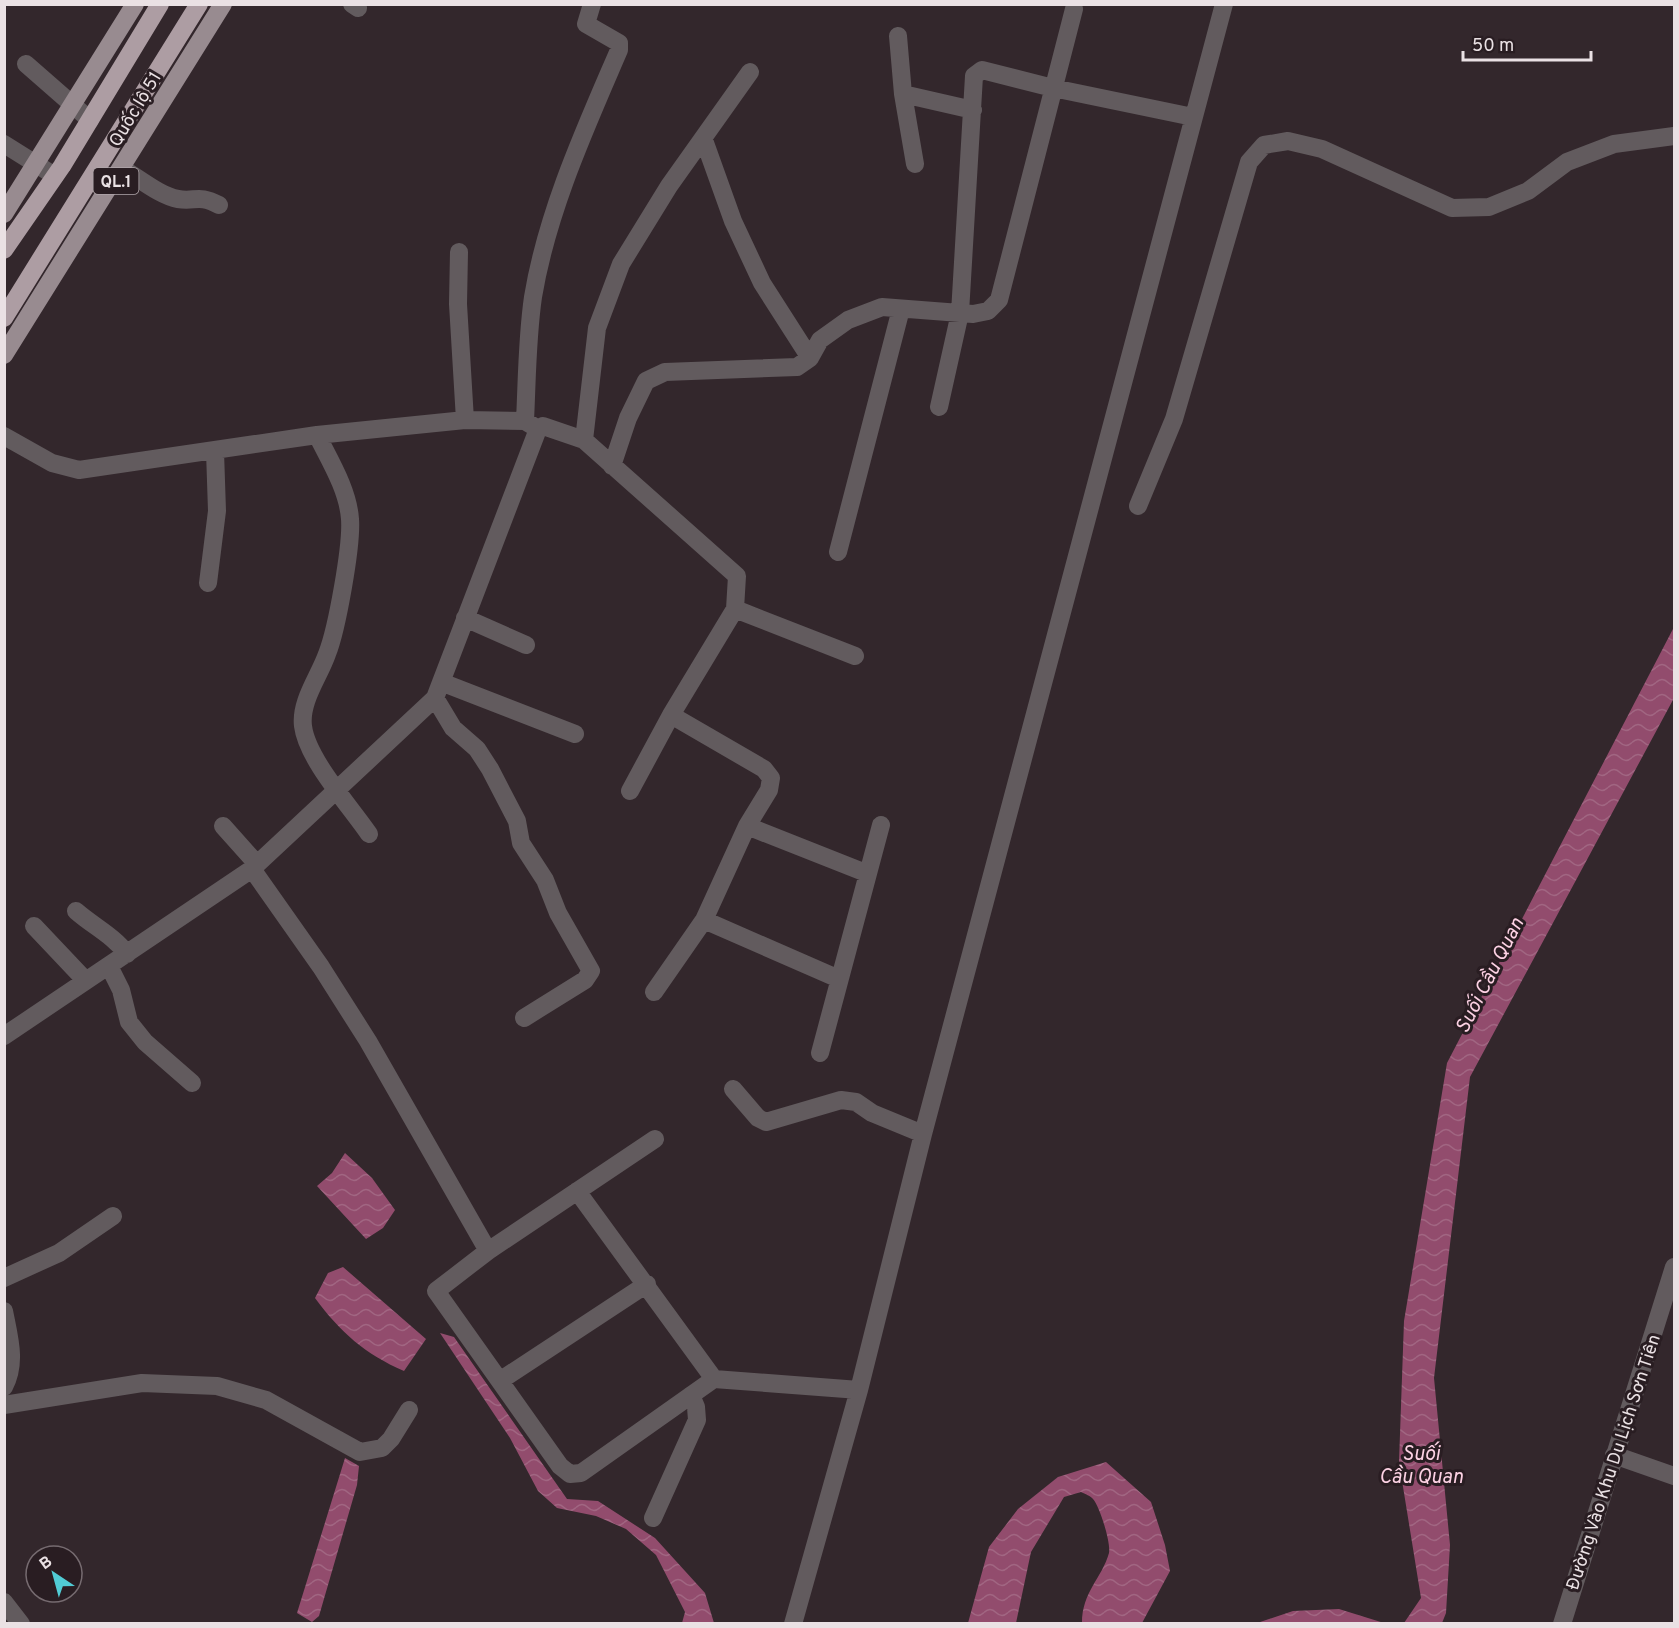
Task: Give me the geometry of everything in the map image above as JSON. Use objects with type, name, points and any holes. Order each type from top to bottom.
[{"type":"highway","name":"Quốc lộ 51","points":[[4,250],[55,176],[160,4]]},
{"type":"highway","name":"Quốc lộ 51","points":[[4,318],[199,4]]},
{"type":"main road","points":[[4,214],[135,4]]},
{"type":"main road","name":"Quốc lộ 51","points":[[4,355],[123,169],[223,4]]},
{"type":"street","points":[[4,1036],[254,867],[438,690],[531,425],[530,325],[540,261],[572,165],[619,50],[620,43],[614,37],[586,24],[592,4]]},
{"type":"street","points":[[793,1623],[859,1390],[923,1134],[1224,4]]},
{"type":"street","points":[[612,466],[628,418],[646,381],[665,372],[797,367],[810,358],[820,340],[848,320],[882,307],[960,313],[988,311],[999,300],[1074,9]]},
{"type":"street","points":[[898,36],[903,94],[915,164]]},
{"type":"street","points":[[26,64],[90,120]]},
{"type":"street","points":[[939,407],[960,313],[974,76],[982,70],[1053,88],[1193,117]]},
{"type":"street","points":[[584,440],[597,328],[621,264],[669,186],[704,140],[750,72]]},
{"type":"street","points":[[903,94],[973,110]]},
{"type":"street","points":[[1138,506],[1174,419],[1249,162],[1264,145],[1288,141],[1322,149],[1452,208],[1489,207],[1528,192],[1567,162],[1614,144],[1674,136]]},
{"type":"street","points":[[704,140],[733,222],[762,284],[810,358]]},
{"type":"street","points":[[4,144],[55,176]]},
{"type":"street","points":[[123,169],[171,197],[180,200],[204,198],[219,205]]},
{"type":"street","points":[[459,252],[458,304],[465,420]]},
{"type":"street","points":[[838,552],[901,309]]},
{"type":"street","points":[[4,436],[52,463],[79,470],[317,435],[465,420],[548,426],[584,440],[737,576],[735,609],[671,715],[630,791]]},
{"type":"street","points":[[317,435],[339,480],[350,519],[347,554],[329,649],[302,712],[303,729],[313,756],[369,834]]},
{"type":"street","points":[[208,583],[217,511],[215,451]]},
{"type":"street","points":[[735,609],[855,656]]},
{"type":"street","points":[[465,618],[526,645]]},
{"type":"street","points":[[438,690],[575,734]]},
{"type":"street","points":[[438,690],[453,728],[477,749],[490,769],[517,820],[521,843],[545,880],[558,913],[591,971],[585,980],[524,1018]]},
{"type":"street","points":[[654,992],[704,920],[747,826],[769,790],[771,778],[764,769],[671,715]]},
{"type":"street","points":[[223,825],[254,867],[368,1041],[488,1251]]},
{"type":"street","points":[[820,1053],[866,873],[881,825]]},
{"type":"street","points":[[747,826],[866,873]]},
{"type":"street","points":[[76,911],[95,928],[116,939],[127,954]]},
{"type":"street","points":[[704,920],[839,979]]},
{"type":"street","points":[[34,926],[86,981]]},
{"type":"street","points":[[109,966],[121,990],[129,1022],[145,1042],[192,1083]]},
{"type":"street","points":[[734,1089],[758,1118],[766,1122],[841,1100],[856,1102],[872,1113],[923,1134]]},
{"type":"street","points":[[655,1139],[488,1251],[436,1291],[560,1466],[570,1474],[581,1473],[714,1379],[859,1390]]},
{"type":"street","points":[[577,1191],[647,1284],[714,1379]]},
{"type":"street","points":[[4,1278],[59,1253],[113,1216]]},
{"type":"street","name":"Đường Vào Khu Du Lịch Sơn Tiên","points":[[1562,1623],[1674,1267]]},
{"type":"street","points":[[501,1380],[647,1284]]},
{"type":"street","points":[[4,1311],[12,1355],[10,1376],[4,1387]]},
{"type":"street","points":[[4,1405],[142,1383],[217,1386],[266,1400],[360,1452],[382,1448],[391,1440],[409,1410]]},
{"type":"street","points":[[653,1518],[697,1420],[696,1407],[691,1395]]},
{"type":"street","points":[[1614,1455],[1674,1476]]},
{"type":"street","points":[[4,1602],[21,1623]]},
{"type":"water","name":"Suối Cầu Quan","points":[[1674,627],[1674,698],[1470,1077],[1434,1378],[1450,1545],[1446,1613],[1442,1623],[1404,1623],[1421,1598],[1399,1462],[1404,1321],[1447,1063]]},
{"type":"water","points":[[345,1153],[372,1178],[395,1210],[383,1228],[366,1239],[317,1186],[332,1173]]},
{"type":"water","points":[[343,1267],[426,1339],[404,1371],[377,1357],[354,1341],[315,1298],[328,1273]]},
{"type":"water","points":[[440,1333],[454,1337],[567,1499],[598,1501],[655,1538],[705,1593],[714,1623],[682,1623],[685,1612],[656,1555],[626,1529],[596,1516],[557,1508],[538,1491],[510,1438]]},
{"type":"water","points":[[345,1458],[359,1466],[357,1485],[319,1616],[312,1622],[297,1613]]},
{"type":"water","points":[[1106,1462],[1151,1502],[1165,1545],[1170,1571],[1142,1623],[1082,1623],[1085,1602],[1106,1562],[1109,1548],[1096,1503],[1091,1497],[1081,1492],[1064,1497],[1031,1552],[1016,1623],[968,1623],[989,1547],[1018,1509],[1058,1477]]},
{"type":"water","points":[[1339,1609],[1384,1623],[1257,1623],[1293,1611]]}]
